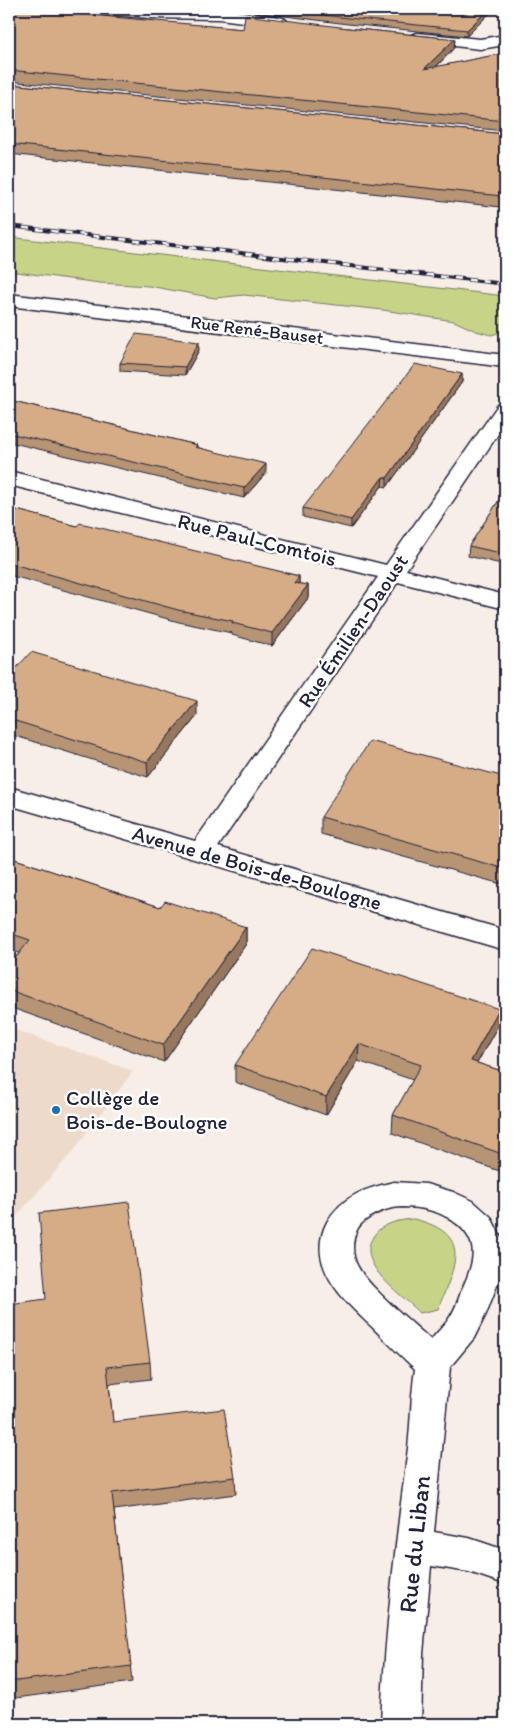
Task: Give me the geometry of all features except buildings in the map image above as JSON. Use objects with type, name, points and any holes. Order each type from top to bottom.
[{"type":"street","points":[[101,9],[150,13],[220,14]]},
{"type":"street","points":[[199,9],[220,14],[293,24]]},
{"type":"street","points":[[402,37],[480,44],[505,40]]},
{"type":"street","name":"Rue René-Bauset","points":[[9,300],[505,361]]},
{"type":"street","name":"Rue Émilien-Daoust","points":[[201,852],[505,410]]},
{"type":"street","name":"Rue Paul-Comtois","points":[[9,478],[505,602]]},
{"type":"street","name":"Avenue de Bois-de-Boulogne","points":[[9,796],[505,940]]},
{"type":"street","points":[[408,1194],[446,1202],[461,1210],[477,1223],[488,1240],[490,1250],[488,1268],[462,1327],[433,1364],[356,1292],[345,1280],[339,1269],[335,1247],[337,1236],[342,1226],[358,1208],[381,1197],[408,1194]]},
{"type":"street","name":"Rue du Liban","points":[[401,1724],[404,1643],[433,1364]]},
{"type":"street","points":[[413,1546],[470,1555],[505,1567]]},
{"type":"shaded area","name":"Collège de Bois-de-Boulogne","points":[[9,1028],[133,1071],[74,1150],[9,1225]]},
{"type":"green space","points":[[9,237],[505,296],[505,331],[491,335],[476,331],[454,321],[383,310],[244,295],[215,298],[149,286],[100,283],[9,271]]},
{"type":"green space","points":[[414,1219],[433,1225],[445,1233],[452,1242],[455,1253],[454,1265],[438,1309],[420,1313],[392,1288],[375,1268],[370,1258],[369,1248],[376,1232],[381,1228],[397,1221]]},
{"type":"railway","points":[[9,226],[505,284]]},
{"type":"place","name":"Collège de Bois-de-Boulogne","points":[[56,1110]]}]
